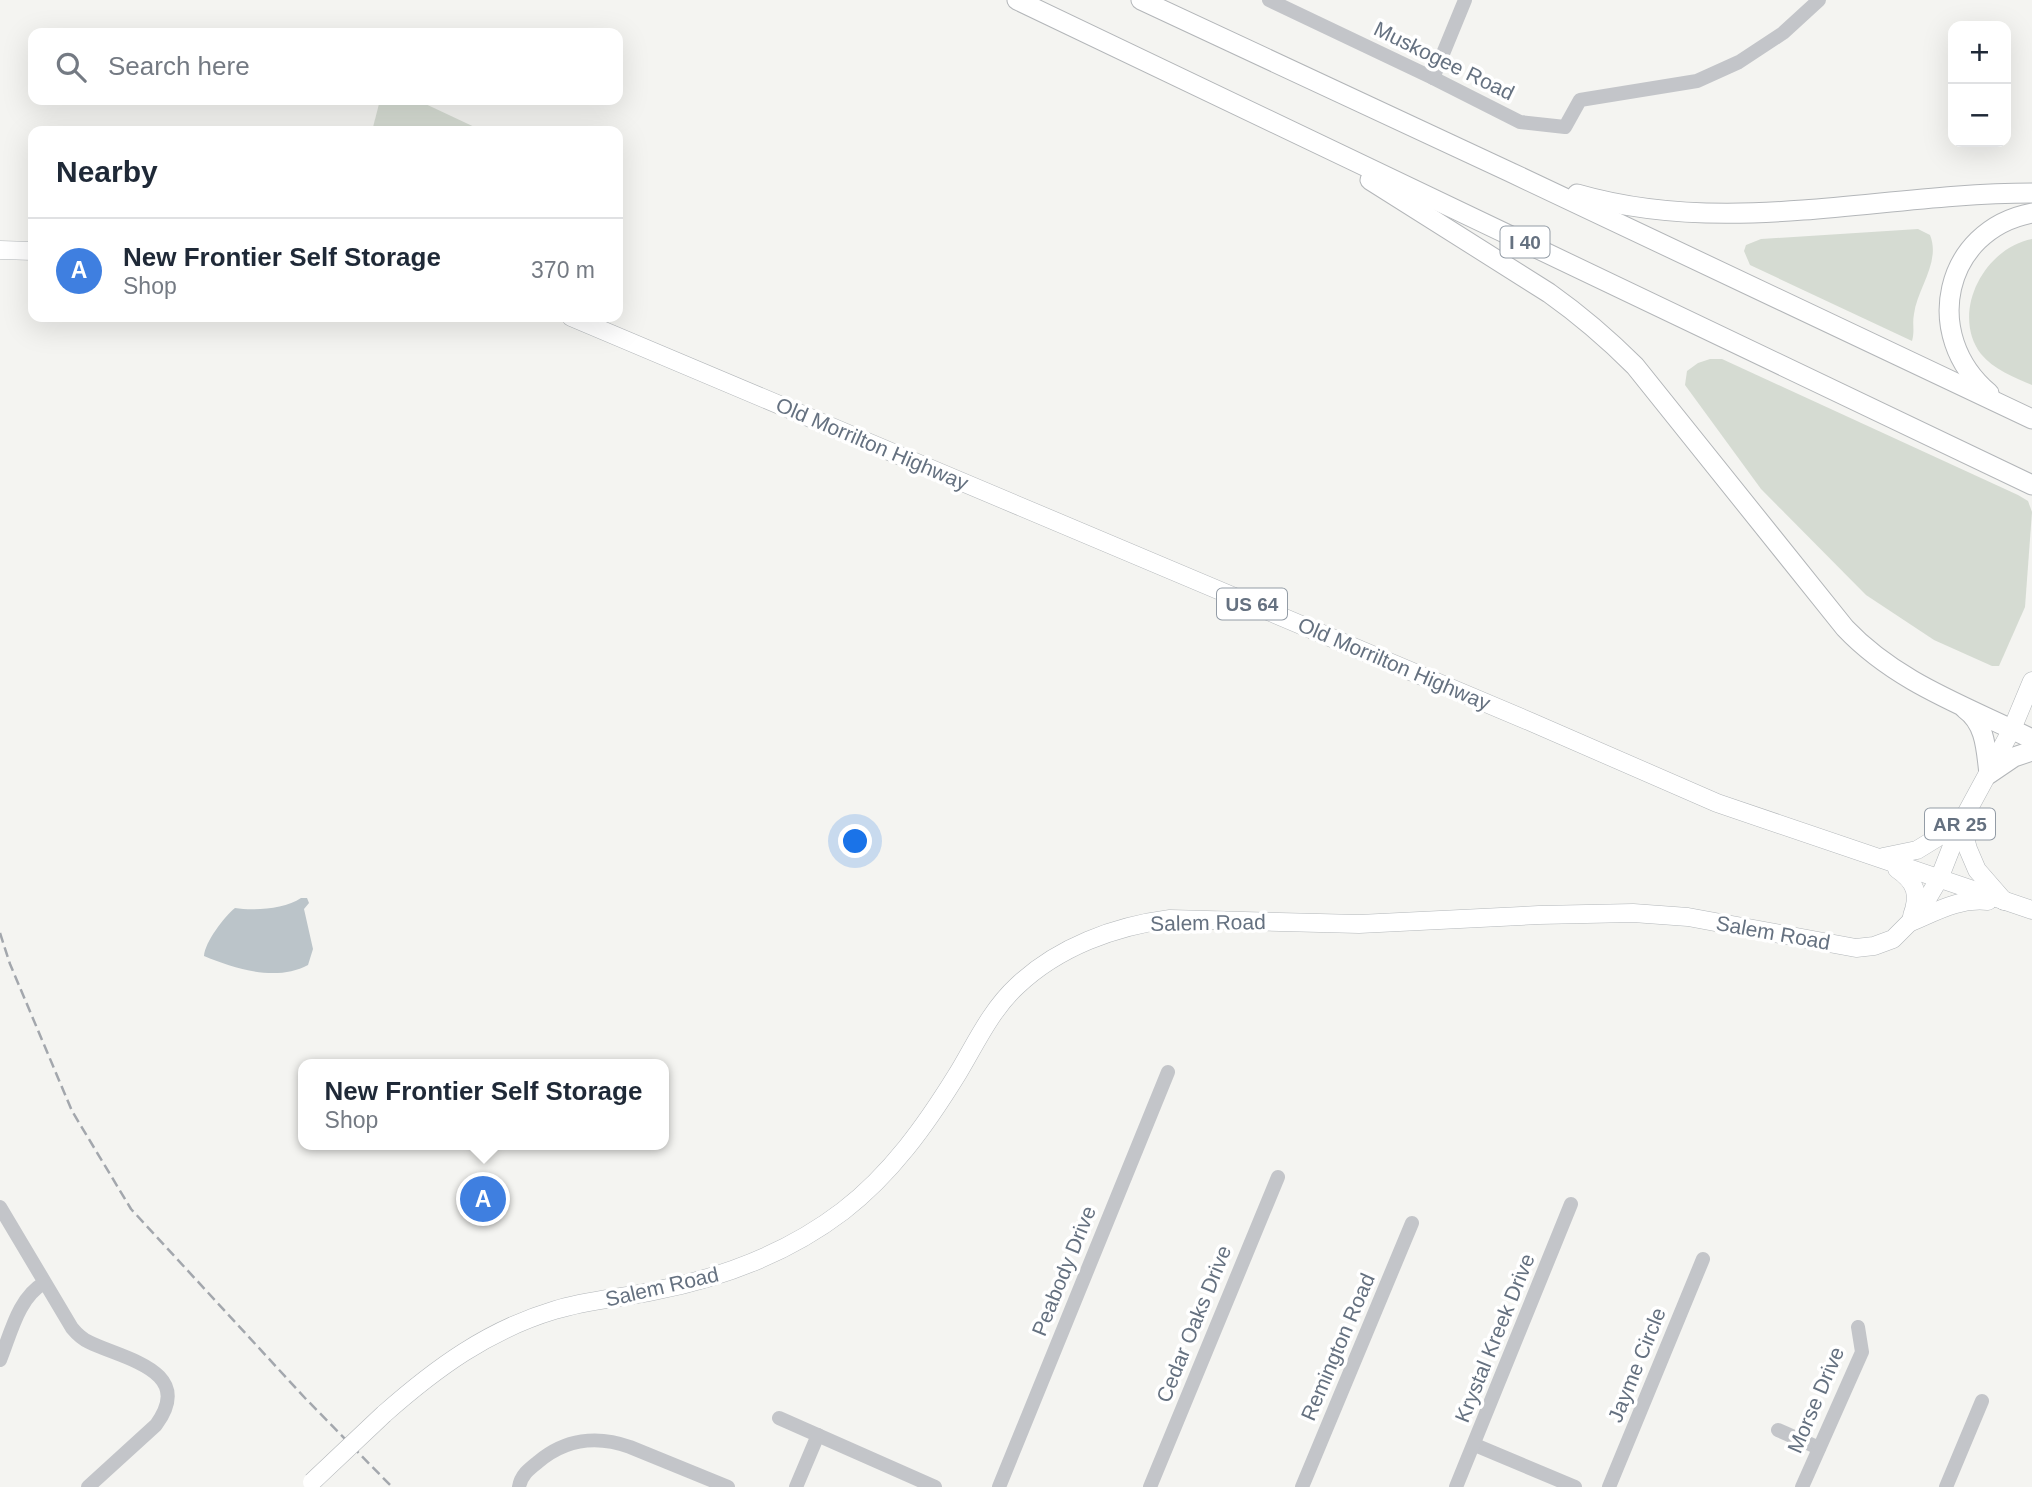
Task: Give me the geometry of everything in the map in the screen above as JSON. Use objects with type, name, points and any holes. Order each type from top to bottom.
[{"type":"highway","name":"I 40","points":[[1017,0],[2032,485]]},
{"type":"highway","points":[[1141,0],[2032,419]]},
{"type":"highway","points":[[1297,135],[1534,284],[1594,327],[1635,366],[1854,637],[1882,663],[1915,683],[2032,739]]},
{"type":"highway","points":[[1512,173],[1615,204],[1694,214],[1809,210],[2032,193]]},
{"type":"highway","points":[[2009,408],[1979,385],[1960,359],[1950,330],[1949,301],[1959,268],[1976,243],[2003,223],[2032,213]]},
{"type":"highway","points":[[1946,697],[1970,713],[1978,722],[1985,743],[1989,774],[2014,757],[2032,751]]},
{"type":"main road","points":[[0,250],[28,251]]},
{"type":"main road","name":"Old Morrilton Highway","points":[[583,322],[1717,803],[2032,910]]},
{"type":"main road","name":"Salem Road","points":[[309,1485],[421,1382],[458,1354],[517,1324],[557,1309],[697,1282],[761,1258],[819,1228],[845,1209],[888,1170],[908,1147],[931,1115],[997,1008],[1017,985],[1051,958],[1120,929],[1143,922],[1170,919],[1359,924],[1633,913],[1688,918],[1856,948],[1874,946],[1893,939],[1909,923],[1939,879],[1961,823],[2012,729],[2032,681]]},
{"type":"main road","points":[[1879,857],[1917,850],[1961,823],[1977,870],[2005,902]]},
{"type":"main road","points":[[1879,857],[1913,883],[1917,898],[1909,923]]},
{"type":"main road","points":[[1909,923],[1963,901],[2005,902]]},
{"type":"street","name":"Muskogee Road","points":[[1269,0],[1520,122],[1565,127],[1580,100],[1697,81],[1739,62],[1783,33],[1819,0]]},
{"type":"street","points":[[1433,78],[1465,0]]},
{"type":"street","name":"Peabody Drive","points":[[999,1487],[1168,1072]]},
{"type":"street","name":"Cedar Oaks Drive","points":[[1150,1487],[1278,1177]]},
{"type":"street","name":"Krystal Kreek Drive","points":[[1456,1487],[1475,1446],[1571,1204]]},
{"type":"street","points":[[0,1207],[44,1283],[79,1336],[87,1342],[146,1365],[155,1371],[166,1388],[166,1406],[156,1425],[88,1487]]},
{"type":"street","name":"Remington Road","points":[[1302,1487],[1412,1223]]},
{"type":"street","name":"Jayme Circle","points":[[1609,1487],[1703,1259]]},
{"type":"street","points":[[0,1360],[24,1300],[44,1283]]},
{"type":"street","name":"Morse Drive","points":[[1802,1487],[1862,1352],[1858,1327]]},
{"type":"street","points":[[1946,1487],[1983,1401]]},
{"type":"street","points":[[779,1418],[935,1487]]},
{"type":"street","points":[[1779,1430],[1819,1448]]},
{"type":"street","points":[[796,1487],[818,1435]]},
{"type":"street","points":[[521,1481],[558,1447],[598,1440],[623,1444],[727,1487]]},
{"type":"street","points":[[1475,1446],[1544,1481],[1575,1487]]},
{"type":"shaded area","points":[[379,105],[428,105],[472,126],[373,126]]},
{"type":"shaded area","points":[[1918,229],[1930,235],[1933,255],[1916,305],[1912,341],[1750,265],[1744,251],[1746,245],[1761,239]]},
{"type":"shaded area","points":[[2032,239],[2032,385],[2005,372],[1981,354],[1972,338],[1969,320],[1977,284],[1987,269],[1999,255]]},
{"type":"shaded area","points":[[1710,359],[1722,359],[2028,501],[2032,512],[2025,607],[1999,666],[1992,666],[1934,640],[1866,595],[1761,489],[1685,385],[1687,371]]},
{"type":"shaded area","points":[[307,898],[309,903],[304,909],[313,949],[308,965],[283,973],[256,972],[204,956],[216,930],[235,908],[269,908],[287,905]]},
{"type":"railway","points":[[0,933],[10,964],[72,1111],[131,1209],[305,1398],[392,1487]]},
{"type":"place","name":"New Frontier Self Storage","points":[[483,1199]]}]
